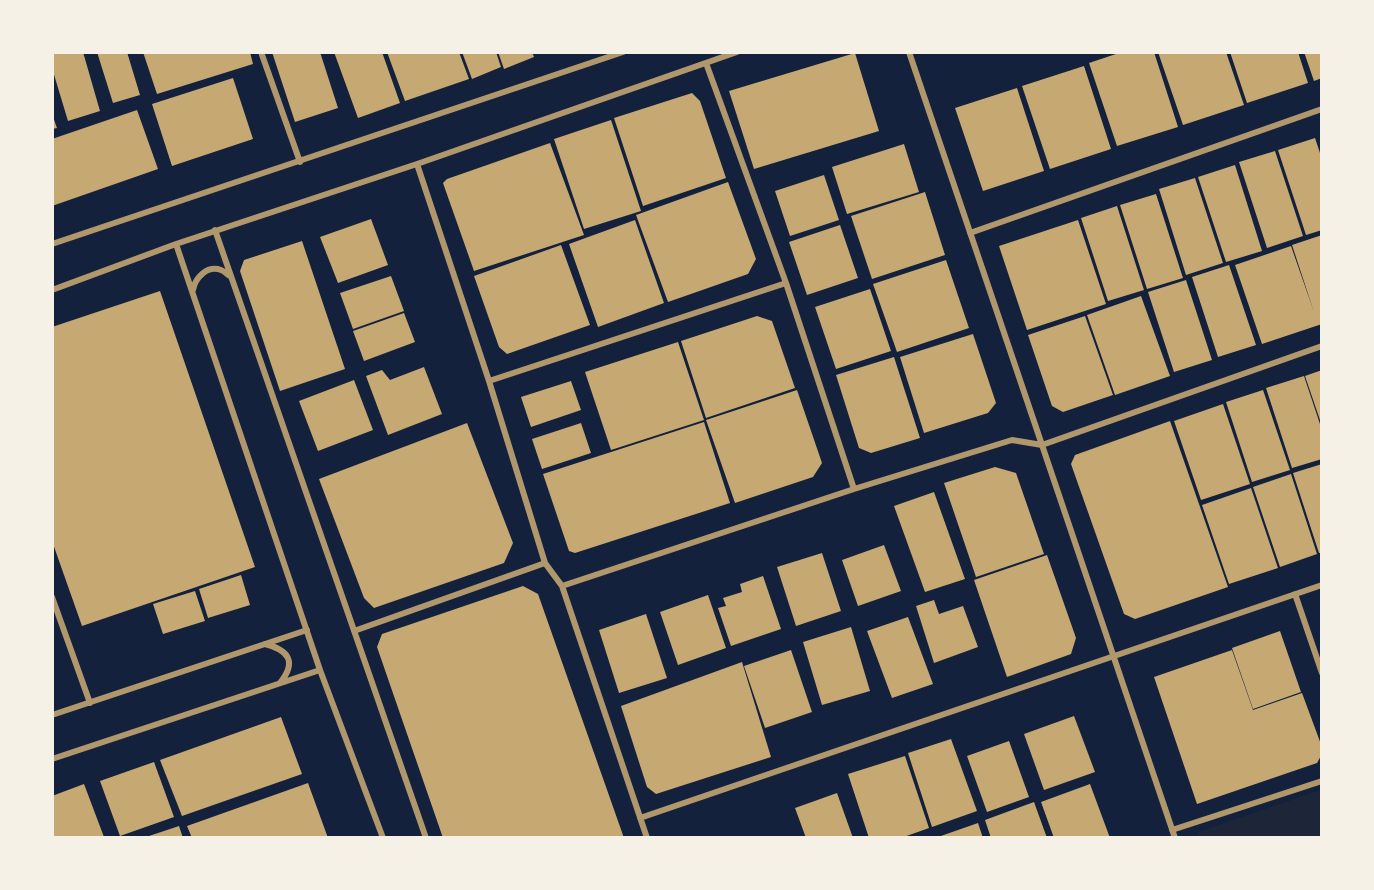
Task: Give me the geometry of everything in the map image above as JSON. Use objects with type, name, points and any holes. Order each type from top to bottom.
[{"type":"street","points":[[261,52],[300,162]]},
{"type":"street","points":[[52,244],[623,52]]},
{"type":"street","points":[[52,290],[176,244],[417,164],[736,52]]},
{"type":"street","points":[[909,52],[1175,837]]},
{"type":"street","points":[[706,63],[786,283],[854,489]]},
{"type":"street","points":[[970,233],[1322,110]]},
{"type":"street","points":[[417,164],[489,381],[545,563],[562,586],[647,837]]},
{"type":"street","points":[[215,231],[426,837]]},
{"type":"street","points":[[176,244],[320,670],[383,837]]},
{"type":"street","points":[[193,294],[200,275],[214,269],[222,270],[230,276]]},
{"type":"street","points":[[489,381],[786,283]]},
{"type":"street","points":[[562,586],[854,489],[1012,440],[1042,446],[1322,346]]},
{"type":"street","points":[[354,631],[545,563]]},
{"type":"street","points":[[640,818],[1322,585]]},
{"type":"street","points":[[1295,594],[1322,673]]},
{"type":"street","points":[[52,597],[90,703]]},
{"type":"street","points":[[52,715],[307,630]]},
{"type":"street","points":[[264,644],[281,649],[289,660],[289,668],[280,683]]},
{"type":"street","points":[[52,759],[320,670]]},
{"type":"street","points":[[1172,830],[1322,781]]},
{"type":"shaded area","points":[[1321,790],[1321,837],[1200,837],[1198,832]]},
{"type":"building","points":[[52,52],[83,52],[100,111],[68,121],[52,68]]},
{"type":"building","points":[[97,52],[127,52],[140,95],[113,103]]},
{"type":"building","points":[[143,52],[250,52],[253,64],[157,94]]},
{"type":"building","points":[[272,52],[320,52],[338,108],[295,122]]},
{"type":"building","points":[[334,52],[382,52],[400,103],[358,118]]},
{"type":"building","points":[[387,52],[459,52],[469,79],[405,101]]},
{"type":"building","points":[[462,52],[496,52],[501,67],[472,79]]},
{"type":"building","points":[[498,52],[532,52],[534,57],[504,69]]},
{"type":"building","points":[[1122,52],[1154,52],[1178,127],[1117,146],[1089,63]]},
{"type":"building","points":[[1158,52],[1226,52],[1244,105],[1183,125]]},
{"type":"building","points":[[1230,52],[1298,52],[1308,83],[1247,103]]},
{"type":"building","points":[[1304,52],[1322,52],[1322,78],[1314,81]]},
{"type":"building","points":[[855,53],[879,131],[754,169],[729,91]]},
{"type":"building","points":[[1084,66],[1111,149],[1050,169],[1022,86]]},
{"type":"building","points":[[233,78],[253,139],[172,166],[152,104]]},
{"type":"building","points":[[1017,88],[1044,171],[983,191],[955,108]]},
{"type":"building","points":[[692,93],[700,101],[726,178],[643,206],[614,118]]},
{"type":"building","points":[[137,110],[158,169],[52,206],[52,139]]},
{"type":"building","points":[[52,114],[57,128],[52,129]]},
{"type":"building","points":[[611,120],[641,211],[584,229],[554,139]]},
{"type":"building","points":[[1315,138],[1322,159],[1322,230],[1306,235],[1278,150]]},
{"type":"building","points":[[550,143],[584,235],[474,271],[443,183],[447,179]]},
{"type":"building","points":[[904,144],[919,192],[847,214],[832,167]]},
{"type":"building","points":[[1275,151],[1303,236],[1267,248],[1239,162]]},
{"type":"building","points":[[1235,165],[1262,251],[1226,262],[1198,177]]},
{"type":"building","points":[[824,175],[839,220],[790,236],[775,191]]},
{"type":"building","points":[[1195,178],[1223,263],[1186,275],[1159,189]]},
{"type":"building","points":[[728,182],[756,259],[748,274],[668,302],[636,215]]},
{"type":"building","points":[[925,192],[945,255],[872,279],[851,216]]},
{"type":"building","points":[[1156,194],[1183,278],[1147,289],[1120,205]]},
{"type":"building","points":[[1117,206],[1144,290],[1108,301],[1081,218]]},
{"type":"building","points":[[371,219],[388,265],[338,283],[320,237]]},
{"type":"building","points":[[635,220],[664,303],[598,327],[569,244]]},
{"type":"building","points":[[1078,220],[1106,304],[1027,330],[999,246]]},
{"type":"building","points":[[840,225],[858,278],[807,295],[789,242]]},
{"type":"building","points":[[1322,235],[1322,324],[1262,344],[1235,265],[1291,246],[1314,312],[1292,245]]},
{"type":"building","points":[[302,241],[345,369],[280,391],[240,271],[244,260]]},
{"type":"building","points":[[561,245],[590,325],[507,354],[499,347],[474,276]]},
{"type":"building","points":[[946,260],[969,328],[897,352],[873,284]]},
{"type":"building","points":[[1229,265],[1256,345],[1218,357],[1192,277]]},
{"type":"building","points":[[391,276],[404,311],[353,329],[340,293]]},
{"type":"building","points":[[1186,280],[1212,360],[1174,372],[1148,292]]},
{"type":"building","points":[[870,289],[891,351],[836,369],[815,307]]},
{"type":"building","points":[[160,291],[255,567],[82,626],[52,541],[52,327]]},
{"type":"building","points":[[1141,296],[1170,376],[1115,395],[1087,315]]},
{"type":"building","points":[[404,313],[415,342],[364,361],[353,331]]},
{"type":"building","points":[[757,316],[772,321],[795,388],[706,418],[681,341]]},
{"type":"building","points":[[1085,316],[1113,395],[1063,412],[1052,406],[1028,335]]},
{"type":"building","points":[[973,334],[996,403],[988,413],[924,433],[900,357]]},
{"type":"building","points":[[678,342],[704,420],[611,450],[585,372]]},
{"type":"building","points":[[894,357],[920,438],[871,453],[859,448],[836,375]]},
{"type":"building","points":[[424,367],[442,414],[388,435],[366,376],[382,370],[390,380]]},
{"type":"building","points":[[1322,370],[1322,423],[1321,423],[1305,376]]},
{"type":"building","points":[[1304,376],[1322,430],[1322,459],[1292,468],[1266,388]]},
{"type":"building","points":[[354,380],[373,430],[318,451],[299,401]]},
{"type":"building","points":[[571,381],[581,410],[531,427],[521,397]]},
{"type":"building","points":[[797,390],[822,463],[813,477],[735,503],[706,420]]},
{"type":"building","points":[[1263,390],[1290,470],[1252,482],[1226,402]]},
{"type":"building","points":[[1223,404],[1250,484],[1201,500],[1174,421]]},
{"type":"building","points":[[1170,421],[1228,587],[1135,619],[1124,614],[1071,464],[1075,455]]},
{"type":"building","points":[[704,422],[730,503],[575,553],[569,551],[543,474]]},
{"type":"building","points":[[467,423],[513,543],[504,563],[374,608],[364,598],[319,479]]},
{"type":"building","points":[[581,423],[591,453],[542,469],[532,439]]},
{"type":"building","points":[[1322,464],[1322,553],[1319,553],[1293,473]]},
{"type":"building","points":[[995,467],[1016,473],[1044,554],[976,577],[944,483]]},
{"type":"building","points":[[1291,474],[1317,554],[1280,567],[1253,487]]},
{"type":"building","points":[[1251,488],[1278,568],[1229,584],[1202,505]]},
{"type":"building","points":[[934,492],[965,579],[925,592],[894,506]]},
{"type":"building","points":[[884,545],[901,591],[858,606],[842,560]]},
{"type":"building","points":[[822,553],[841,611],[796,626],[777,567]]},
{"type":"building","points":[[1047,555],[1076,638],[1071,654],[1007,677],[974,580]]},
{"type":"building","points":[[241,575],[250,605],[208,618],[199,589]]},
{"type":"building","points":[[763,576],[781,629],[731,646],[718,608],[726,606],[723,598],[742,592],[740,584]]},
{"type":"building","points":[[523,586],[538,594],[624,838],[443,838],[377,647],[382,634]]},
{"type":"building","points":[[195,591],[205,621],[163,634],[153,604]]},
{"type":"building","points":[[708,595],[726,648],[678,665],[660,612]]},
{"type":"building","points":[[934,600],[939,614],[963,606],[978,647],[934,663],[916,606]]},
{"type":"building","points":[[646,614],[667,678],[619,693],[599,630]]},
{"type":"building","points":[[908,617],[933,684],[892,698],[867,631]]},
{"type":"building","points":[[851,627],[870,691],[822,705],[803,642]]},
{"type":"building","points":[[1280,631],[1301,692],[1253,709],[1232,648]]},
{"type":"building","points":[[791,650],[812,712],[765,728],[744,666]]},
{"type":"building","points":[[1232,650],[1253,710],[1302,693],[1322,747],[1322,754],[1317,763],[1197,804],[1154,677]]},
{"type":"building","points":[[742,662],[771,757],[656,794],[647,787],[621,706]]},
{"type":"building","points":[[1074,716],[1095,772],[1044,790],[1024,734]]},
{"type":"building","points":[[281,717],[302,774],[182,816],[160,760]]},
{"type":"building","points":[[951,739],[977,811],[932,827],[908,753]]},
{"type":"building","points":[[1009,741],[1029,797],[987,812],[967,756]]},
{"type":"building","points":[[905,756],[929,828],[901,838],[869,838],[848,774]]},
{"type":"building","points":[[154,762],[174,817],[120,836],[100,781]]},
{"type":"building","points":[[308,783],[328,838],[192,838],[187,826]]},
{"type":"building","points":[[84,784],[104,837],[52,838],[52,796]]},
{"type":"building","points":[[1090,784],[1110,838],[1054,838],[1041,802]]},
{"type":"building","points":[[837,793],[853,838],[806,838],[795,808]]},
{"type":"building","points":[[1034,802],[1047,838],[991,838],[985,820]]},
{"type":"building","points":[[978,823],[983,838],[938,838],[938,837]]},
{"type":"building","points":[[179,826],[183,838],[146,838],[146,837]]}]
